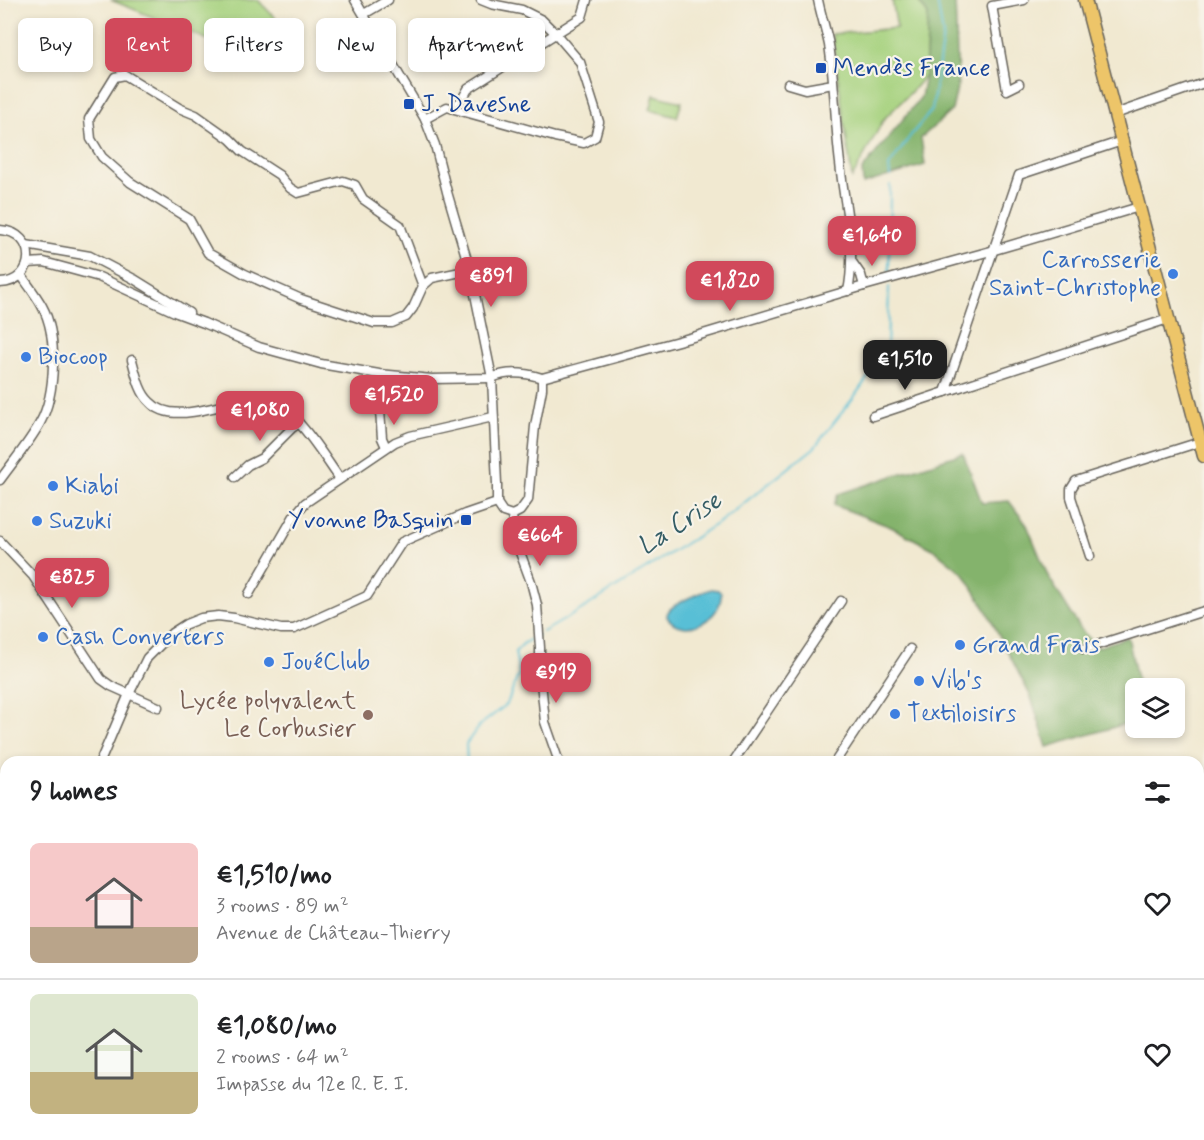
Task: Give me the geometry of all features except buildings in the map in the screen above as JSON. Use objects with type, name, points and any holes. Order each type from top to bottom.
[{"type":"main road","points":[[1085,0],[1204,456]]},
{"type":"street","points":[[355,0],[424,119],[435,145],[470,270],[492,378],[496,503],[503,512],[512,515],[520,511],[528,500],[542,378]]},
{"type":"street","points":[[364,14],[388,0]]},
{"type":"street","points":[[424,119],[447,107],[584,143],[595,137],[599,122],[580,62],[542,20],[531,14],[481,0]]},
{"type":"street","points":[[453,108],[468,89],[582,17],[588,0]]},
{"type":"street","points":[[818,0],[828,43],[840,164],[850,234],[852,262],[848,291]]},
{"type":"street","points":[[1019,84],[1007,90],[992,6],[1024,0]]},
{"type":"street","points":[[423,286],[400,225],[363,199],[355,185],[343,181],[298,193],[290,188],[279,175],[242,151],[230,139],[196,115],[179,108],[125,75],[115,77],[89,119],[91,139],[102,157],[130,182],[189,219],[208,253],[245,274],[301,299],[374,322],[392,323],[406,317],[413,308],[423,286],[432,278],[470,270]]},
{"type":"street","points":[[788,84],[805,89],[833,84]]},
{"type":"street","points":[[1114,114],[1204,84]]},
{"type":"street","points":[[945,392],[1019,175],[1122,141]]},
{"type":"street","points":[[28,263],[44,262],[99,277],[259,347],[321,364],[379,374],[432,379],[492,378],[518,374],[542,378],[693,337],[1139,207]]},
{"type":"street","points":[[0,229],[16,233],[22,238],[29,257],[21,275],[10,282],[0,283]]},
{"type":"street","points":[[26,245],[90,256],[134,279],[204,323]]},
{"type":"street","points":[[852,262],[861,275],[864,286]]},
{"type":"street","points":[[0,480],[41,422],[51,391],[52,334],[43,307],[21,275]]},
{"type":"street","points":[[873,416],[1168,319]]},
{"type":"street","points":[[132,360],[138,383],[149,402],[161,411],[180,413],[242,401],[273,402],[299,423],[340,479]]},
{"type":"street","points":[[380,410],[382,438],[386,447]]},
{"type":"street","points":[[249,594],[294,516],[305,503],[395,442],[410,436],[493,417]]},
{"type":"street","points":[[235,477],[248,465],[262,458],[299,423]]},
{"type":"street","points":[[1090,556],[1071,497],[1071,489],[1076,481],[1200,442]]},
{"type":"street","points":[[103,756],[147,658],[172,633],[201,618],[218,615],[281,629],[294,629],[367,596],[402,542],[496,503]]},
{"type":"street","points":[[512,515],[514,536],[534,593],[539,624],[540,672],[545,722],[557,756]]},
{"type":"street","points":[[0,542],[33,576],[101,679],[111,686],[158,707]]},
{"type":"street","points":[[737,756],[841,602]]},
{"type":"street","points":[[1084,649],[1204,611]]},
{"type":"street","points":[[839,756],[910,649]]},
{"type":"green space","points":[[111,0],[258,0],[275,18],[204,18],[204,38],[192,33],[192,18],[155,18]]},
{"type":"green space","points":[[892,0],[918,0],[928,15],[925,76],[884,119],[852,178],[832,34],[897,28]]},
{"type":"green space","points":[[918,0],[955,0],[958,84],[952,110],[921,138],[925,165],[863,184],[862,170],[921,97],[925,76],[928,15]]},
{"type":"green space","points":[[654,95],[682,102],[677,117],[650,110]]},
{"type":"green space","points":[[963,453],[982,503],[1009,501],[1027,525],[1048,576],[1082,631],[1098,647],[1128,637],[1137,678],[1125,678],[1125,724],[1047,747],[1031,697],[985,608],[964,574],[933,549],[891,527],[834,505],[838,494]]},
{"type":"water","points":[[712,589],[721,593],[720,602],[716,611],[701,623],[683,627],[674,624],[667,617],[668,612],[675,605]]},
{"type":"waterway","name":"La Crise","points":[[890,176],[889,166],[932,110],[943,35],[937,0]]},
{"type":"waterway","name":"La Crise","points":[[889,271],[890,185]]},
{"type":"waterway","name":"La Crise","points":[[543,632],[721,521],[814,448],[887,350],[889,287]]},
{"type":"waterway","name":"La Crise","points":[[467,756],[466,744],[479,726],[507,704],[519,673],[515,652],[524,643],[538,635]]},
{"type":"place","name":"Mendès France","points":[[821,68]]},
{"type":"place","name":"J. Davesne","points":[[409,104]]},
{"type":"place","name":"Carrosserie Saint-Christophe","points":[[1173,274]]},
{"type":"place","name":"Biocoop","points":[[26,357]]},
{"type":"place","name":"Kiabi","points":[[53,486]]},
{"type":"place","name":"Yvonne Basquin","points":[[466,520]]},
{"type":"place","name":"Suzuki","points":[[37,521]]},
{"type":"place","name":"Cash Converters","points":[[43,637]]},
{"type":"place","name":"Grand Frais","points":[[960,645]]},
{"type":"place","name":"JouéClub","points":[[269,662]]},
{"type":"place","name":"Vib's","points":[[919,681]]},
{"type":"place","name":"Textiloisirs","points":[[895,714]]},
{"type":"place","name":"Lycée polyvalent Le Corbusier","points":[[368,715]]}]
